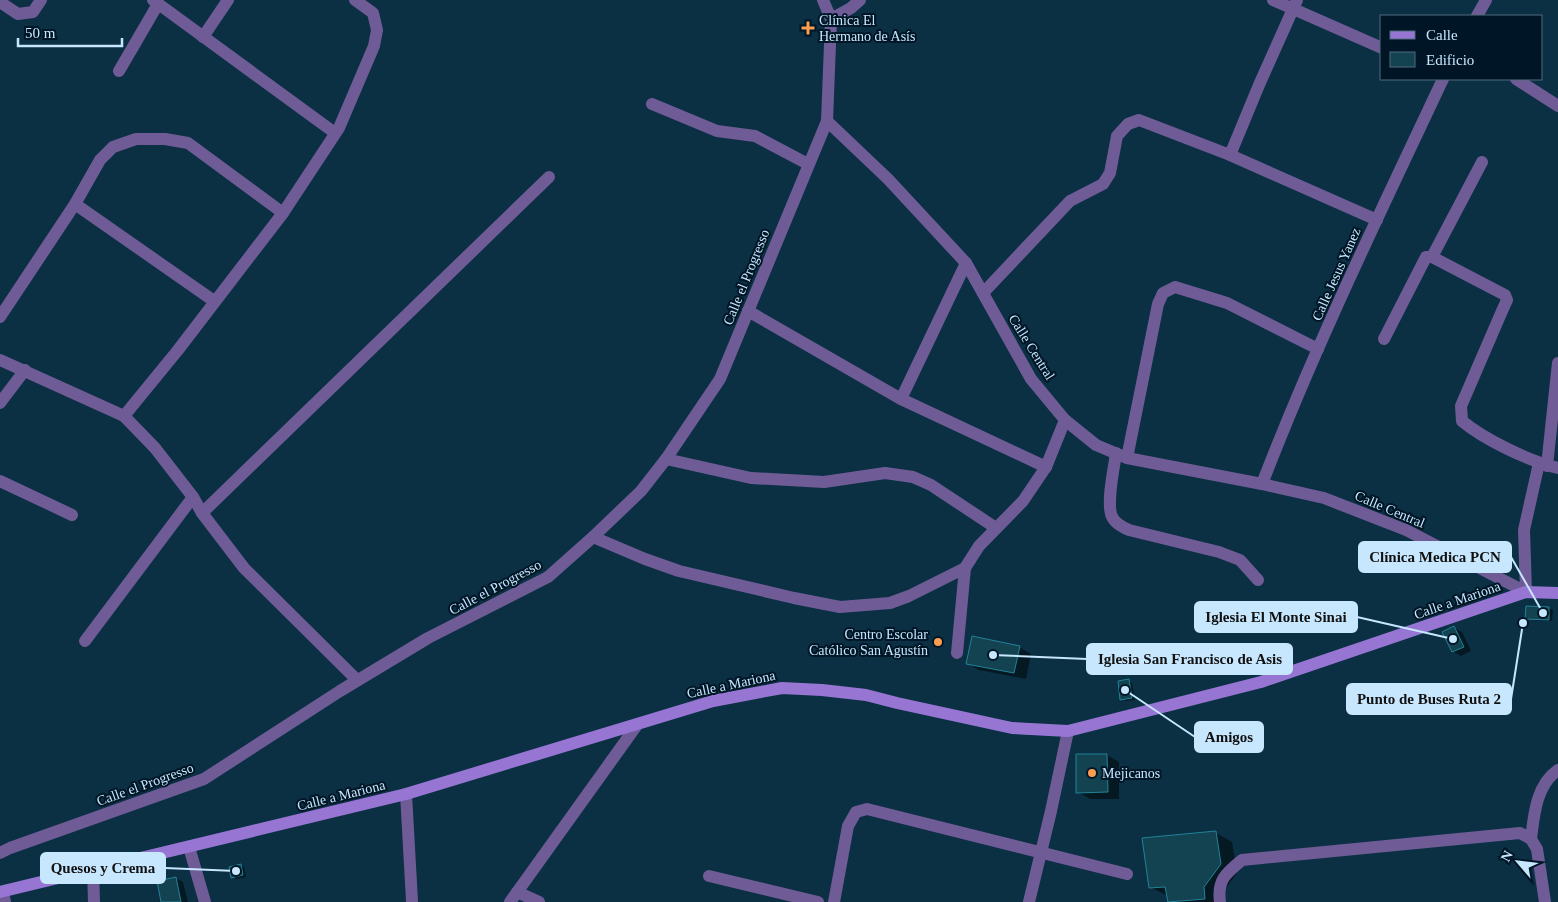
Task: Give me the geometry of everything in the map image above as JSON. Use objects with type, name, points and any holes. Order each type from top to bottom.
[{"type":"main road","name":"Calle a Mariona","points":[[3,895],[93,869],[406,794],[713,701],[782,688],[866,695],[897,704],[1012,728],[1068,730],[1261,682],[1526,592],[1558,593]]},
{"type":"street","points":[[0,2],[18,14],[33,12],[41,0]]},
{"type":"street","points":[[204,37],[228,0]]},
{"type":"street","points":[[124,416],[178,350],[283,213],[339,128],[374,46],[377,30],[373,14],[355,0]]},
{"type":"street","points":[[823,0],[831,19],[827,120]]},
{"type":"street","points":[[831,19],[851,8],[860,0]]},
{"type":"street","points":[[1273,0],[1295,5],[1380,47]]},
{"type":"street","points":[[1478,15],[1486,0]]},
{"type":"street","points":[[118,71],[156,2],[336,133]]},
{"type":"street","points":[[1230,155],[1295,5]]},
{"type":"street","name":"Calle Jesus Yanez","points":[[1262,484],[1287,419],[1318,349],[1376,220],[1443,80]]},
{"type":"street","points":[[1518,80],[1558,106]]},
{"type":"street","points":[[652,104],[717,131],[755,136],[808,164]]},
{"type":"street","name":"Calle el Progresso","points":[[0,853],[204,778],[357,680],[428,638],[548,577],[593,537],[640,491],[666,459],[720,379],[827,120]]},
{"type":"street","name":"Calle Central","points":[[827,120],[888,179],[966,263],[1031,379],[1065,420],[1096,445],[1122,455],[1324,498],[1406,530],[1526,592]]},
{"type":"street","points":[[983,293],[1070,201],[1103,184],[1110,173],[1117,136],[1128,124],[1139,120],[1230,155],[1376,220]]},
{"type":"street","points":[[0,317],[75,204],[100,160],[113,147],[136,139],[165,139],[188,143],[283,213]]},
{"type":"street","points":[[1432,257],[1482,162]]},
{"type":"street","points":[[202,513],[549,177]]},
{"type":"street","points":[[75,204],[214,301]]},
{"type":"street","points":[[1384,339],[1426,257],[1432,257],[1505,295],[1506,300],[1461,406],[1462,420],[1474,430],[1494,441],[1548,466]]},
{"type":"street","points":[[901,399],[966,263]]},
{"type":"street","points":[[1258,580],[1240,560],[1219,552],[1129,530],[1119,525],[1111,515],[1111,489],[1122,455],[1158,304],[1163,293],[1174,287],[1227,303],[1318,349]]},
{"type":"street","points":[[748,311],[901,399],[1046,467]]},
{"type":"street","points":[[0,360],[124,416],[155,448],[244,568],[357,680]]},
{"type":"street","points":[[1526,592],[1524,530],[1548,466],[1558,363]]},
{"type":"street","points":[[0,403],[25,370]]},
{"type":"street","points":[[958,653],[960,608],[966,568],[979,546],[1023,500],[1046,467],[1065,420]]},
{"type":"street","points":[[666,459],[751,478],[824,482],[885,473],[913,477],[931,484],[996,528]]},
{"type":"street","points":[[0,481],[72,515]]},
{"type":"street","points":[[85,641],[192,496]]},
{"type":"street","points":[[593,537],[679,571],[840,607],[890,603],[909,596],[966,568]]},
{"type":"street","points":[[539,902],[514,897],[637,725]]},
{"type":"street","points":[[1030,902],[1068,730]]},
{"type":"street","points":[[1531,840],[1535,810],[1541,791],[1551,775],[1558,770]]},
{"type":"street","points":[[406,794],[412,901]]},
{"type":"street","points":[[834,902],[848,826],[856,812],[867,809],[1128,874]]},
{"type":"street","points":[[1220,902],[1218,892],[1224,875],[1242,860],[1520,833],[1531,840],[1537,849],[1545,902]]},
{"type":"street","points":[[189,847],[204,902]]},
{"type":"street","points":[[93,869],[94,902]]},
{"type":"street","points":[[709,876],[818,902]]},
{"type":"building","points":[[1526,606],[1549,607],[1549,620],[1525,619]]},
{"type":"building","points":[[1454,626],[1464,647],[1452,652],[1442,632]]},
{"type":"building","points":[[972,636],[1020,646],[1014,673],[966,664]]},
{"type":"building","points":[[1129,679],[1132,698],[1120,700],[1118,681]]},
{"type":"building","name":"Mejicanos","points":[[1076,754],[1107,754],[1108,792],[1076,793]]},
{"type":"building","points":[[1216,831],[1221,864],[1204,887],[1205,899],[1168,902],[1165,887],[1149,888],[1142,838]]},
{"type":"building","points":[[241,864],[243,875],[231,878],[229,867]]},
{"type":"building","points":[[176,877],[181,902],[161,902],[157,881]]},
{"type":"place","name":"Clínica El Hermano de Asís","points":[[808,28]]},
{"type":"place","name":"Clínica Medica PCN","points":[[1543,613]]},
{"type":"place","name":"Punto de Buses Ruta 2","points":[[1523,623]]},
{"type":"place","name":"Iglesia El Monte Sinai","points":[[1453,639]]},
{"type":"place","name":"Centro Escolar Católico San Agustín","points":[[938,642]]},
{"type":"place","name":"Iglesia San Francisco de Asis","points":[[993,655]]},
{"type":"place","name":"Amigos","points":[[1125,690]]},
{"type":"place","name":"Mejicanos","points":[[1092,773]]},
{"type":"place","name":"Quesos y Crema","points":[[236,871]]}]
